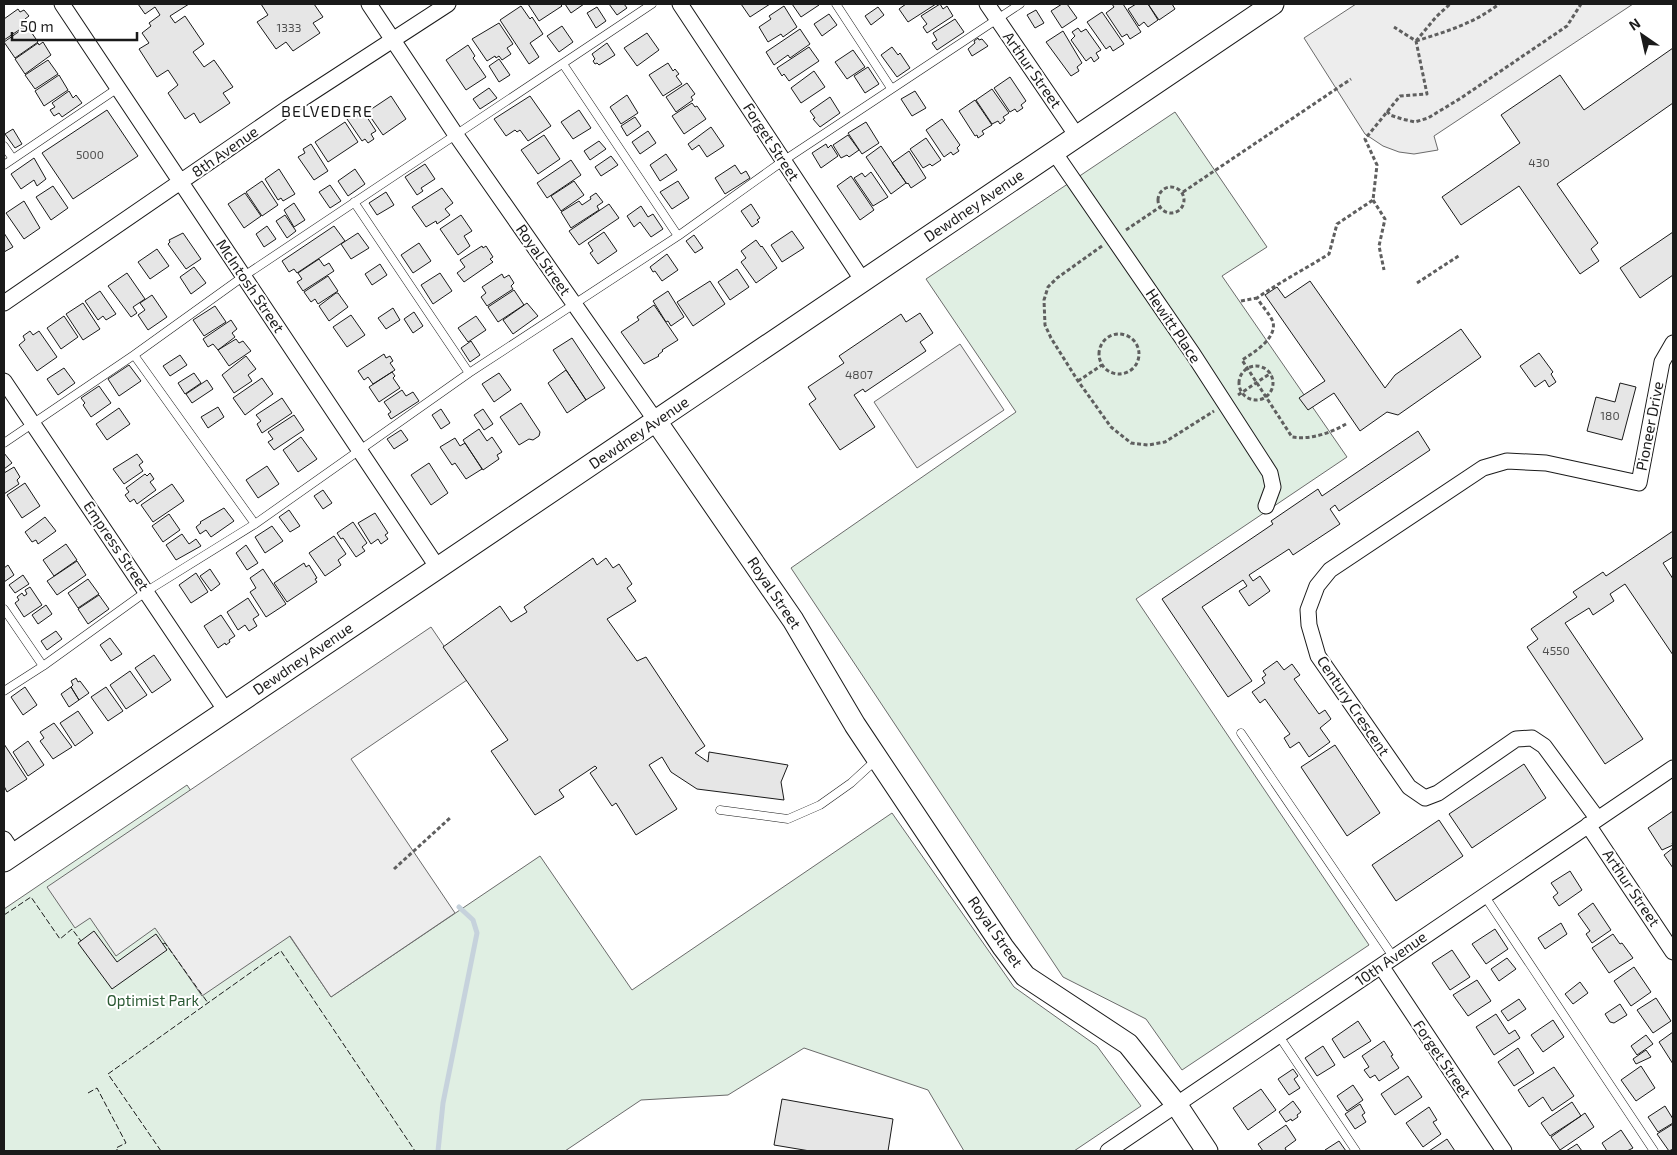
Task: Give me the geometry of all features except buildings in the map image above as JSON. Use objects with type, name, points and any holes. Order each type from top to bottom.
[{"type":"main road","name":"Dewdney Avenue","points":[[7,851],[226,711],[1273,4]]},
{"type":"main road","name":"Royal Street","points":[[656,421],[793,620],[855,725],[1003,947],[1025,976],[1128,1044],[1176,1104],[1207,1151]]},
{"type":"street","name":"McIntosh Street","points":[[62,4],[438,568]]},
{"type":"street","name":"Royal Street","points":[[369,4],[456,135],[656,421]]},
{"type":"street","name":"8th Avenue","points":[[4,303],[288,108],[448,4]]},
{"type":"street","name":"Forget Street","points":[[680,4],[863,281]]},
{"type":"street","name":"Arthur Street","points":[[987,4],[1077,136]]},
{"type":"street","name":"Hewitt Place","points":[[1054,152],[1193,354],[1270,473],[1273,487],[1266,506]]},
{"type":"street","name":"Pioneer Drive","points":[[1639,483],[1662,362],[1673,343]]},
{"type":"street","name":"Empress Street","points":[[4,381],[226,711]]},
{"type":"street","name":"Century Crescent","points":[[1593,822],[1544,746],[1532,738],[1516,740],[1438,793],[1425,798],[1408,787],[1318,656],[1309,626],[1308,610],[1317,586],[1330,570],[1483,468],[1507,461],[1546,463],[1639,483]]},
{"type":"street","name":"10th Avenue","points":[[1108,1151],[1673,768]]},
{"type":"street","name":"Arthur Street","points":[[1593,822],[1673,952]]},
{"type":"street","name":"Forget Street","points":[[1381,966],[1504,1151]]},
{"type":"lane","points":[[4,443],[134,355],[244,276],[652,4]]},
{"type":"lane","points":[[836,4],[891,88]]},
{"type":"lane","points":[[4,691],[147,591],[255,524],[469,374],[678,236],[783,160],[1020,4]]},
{"type":"lane","points":[[563,64],[678,236]]},
{"type":"lane","points":[[4,165],[118,88]]},
{"type":"lane","points":[[4,146],[13,159]]},
{"type":"lane","points":[[354,202],[469,374]]},
{"type":"lane","points":[[134,355],[255,524]]},
{"type":"lane","points":[[4,608],[42,666]]},
{"type":"lane","points":[[1241,733],[1394,958]]},
{"type":"lane","points":[[720,810],[788,819],[820,805],[851,783],[877,759]]},
{"type":"lane","points":[[1484,895],[1654,1151]]},
{"type":"lane","points":[[1279,1036],[1356,1151]]},
{"type":"path","points":[[1416,42],[1436,17],[1450,4]]},
{"type":"path","points":[[1416,42],[1447,32],[1472,21],[1500,4]]},
{"type":"path","points":[[1387,111],[1390,115],[1408,121],[1415,122],[1428,118],[1462,98],[1567,26],[1581,4]]},
{"type":"path","points":[[1384,270],[1379,246],[1385,219],[1373,200],[1377,164],[1365,139],[1400,96],[1426,94],[1416,42],[1394,27]]},
{"type":"path","points":[[1183,192],[1350,79]]},
{"type":"path","points":[[1174,187],[1183,192],[1184,206],[1179,211],[1166,212],[1160,207],[1159,197],[1164,188],[1174,187]]},
{"type":"path","points":[[1242,301],[1257,298],[1329,254],[1337,224],[1373,200]]},
{"type":"path","points":[[1160,207],[1113,238],[1057,278],[1048,287],[1044,300],[1045,325],[1078,381],[1111,427],[1131,443],[1148,445],[1165,442],[1270,373]]},
{"type":"path","points":[[1417,283],[1460,255]]},
{"type":"path","points":[[1257,298],[1272,321],[1273,327],[1264,346],[1242,360],[1292,437],[1309,437],[1325,434],[1346,424]]},
{"type":"path","points":[[1113,335],[1126,335],[1136,344],[1139,350],[1139,358],[1136,364],[1132,370],[1125,373],[1111,372],[1102,364],[1099,355],[1100,348],[1113,335]]},
{"type":"path","points":[[1078,381],[1102,364]]},
{"type":"path","points":[[1260,366],[1270,373],[1273,379],[1271,393],[1259,400],[1252,400],[1246,397],[1239,386],[1239,379],[1247,368],[1260,366]]},
{"type":"path","points":[[394,869],[450,818]]},
{"type":"green space","points":[[1175,112],[1267,247],[1222,276],[1347,457],[1136,599],[1369,945],[1182,1070],[1146,1019],[1063,977],[791,568],[1016,412],[926,279]]},
{"type":"green space","name":"Optimist Park","points":[[187,785],[331,997],[540,856],[632,990],[892,813],[1014,987],[1097,1046],[1141,1106],[1074,1151],[964,1151],[928,1090],[804,1048],[728,1095],[641,1100],[565,1151],[4,1151],[4,909]]},
{"type":"shaded area","points":[[1356,4],[1633,4],[1434,136],[1438,150],[1414,154],[1399,152],[1383,146],[1365,134],[1304,38]]},
{"type":"shaded area","points":[[960,344],[1004,410],[917,468],[874,402]]},
{"type":"shaded area","points":[[431,627],[467,680],[351,759],[455,913],[331,997],[290,936],[202,996],[155,928],[116,956],[90,918],[75,928],[47,887]]},
{"type":"waterway","points":[[438,1151],[443,1103],[477,933],[473,920],[459,907]]},
{"type":"fence","points":[[4,915],[31,897],[60,939],[72,929],[81,941]]},
{"type":"fence","points":[[163,944],[165,943],[208,1003]]},
{"type":"fence","points":[[161,1151],[108,1074],[281,951],[415,1151]]},
{"type":"fence","points":[[88,1093],[97,1088],[126,1143],[116,1148],[118,1151]]},
{"type":"district","name":"BELVEDERE","points":[[327,111]]}]
